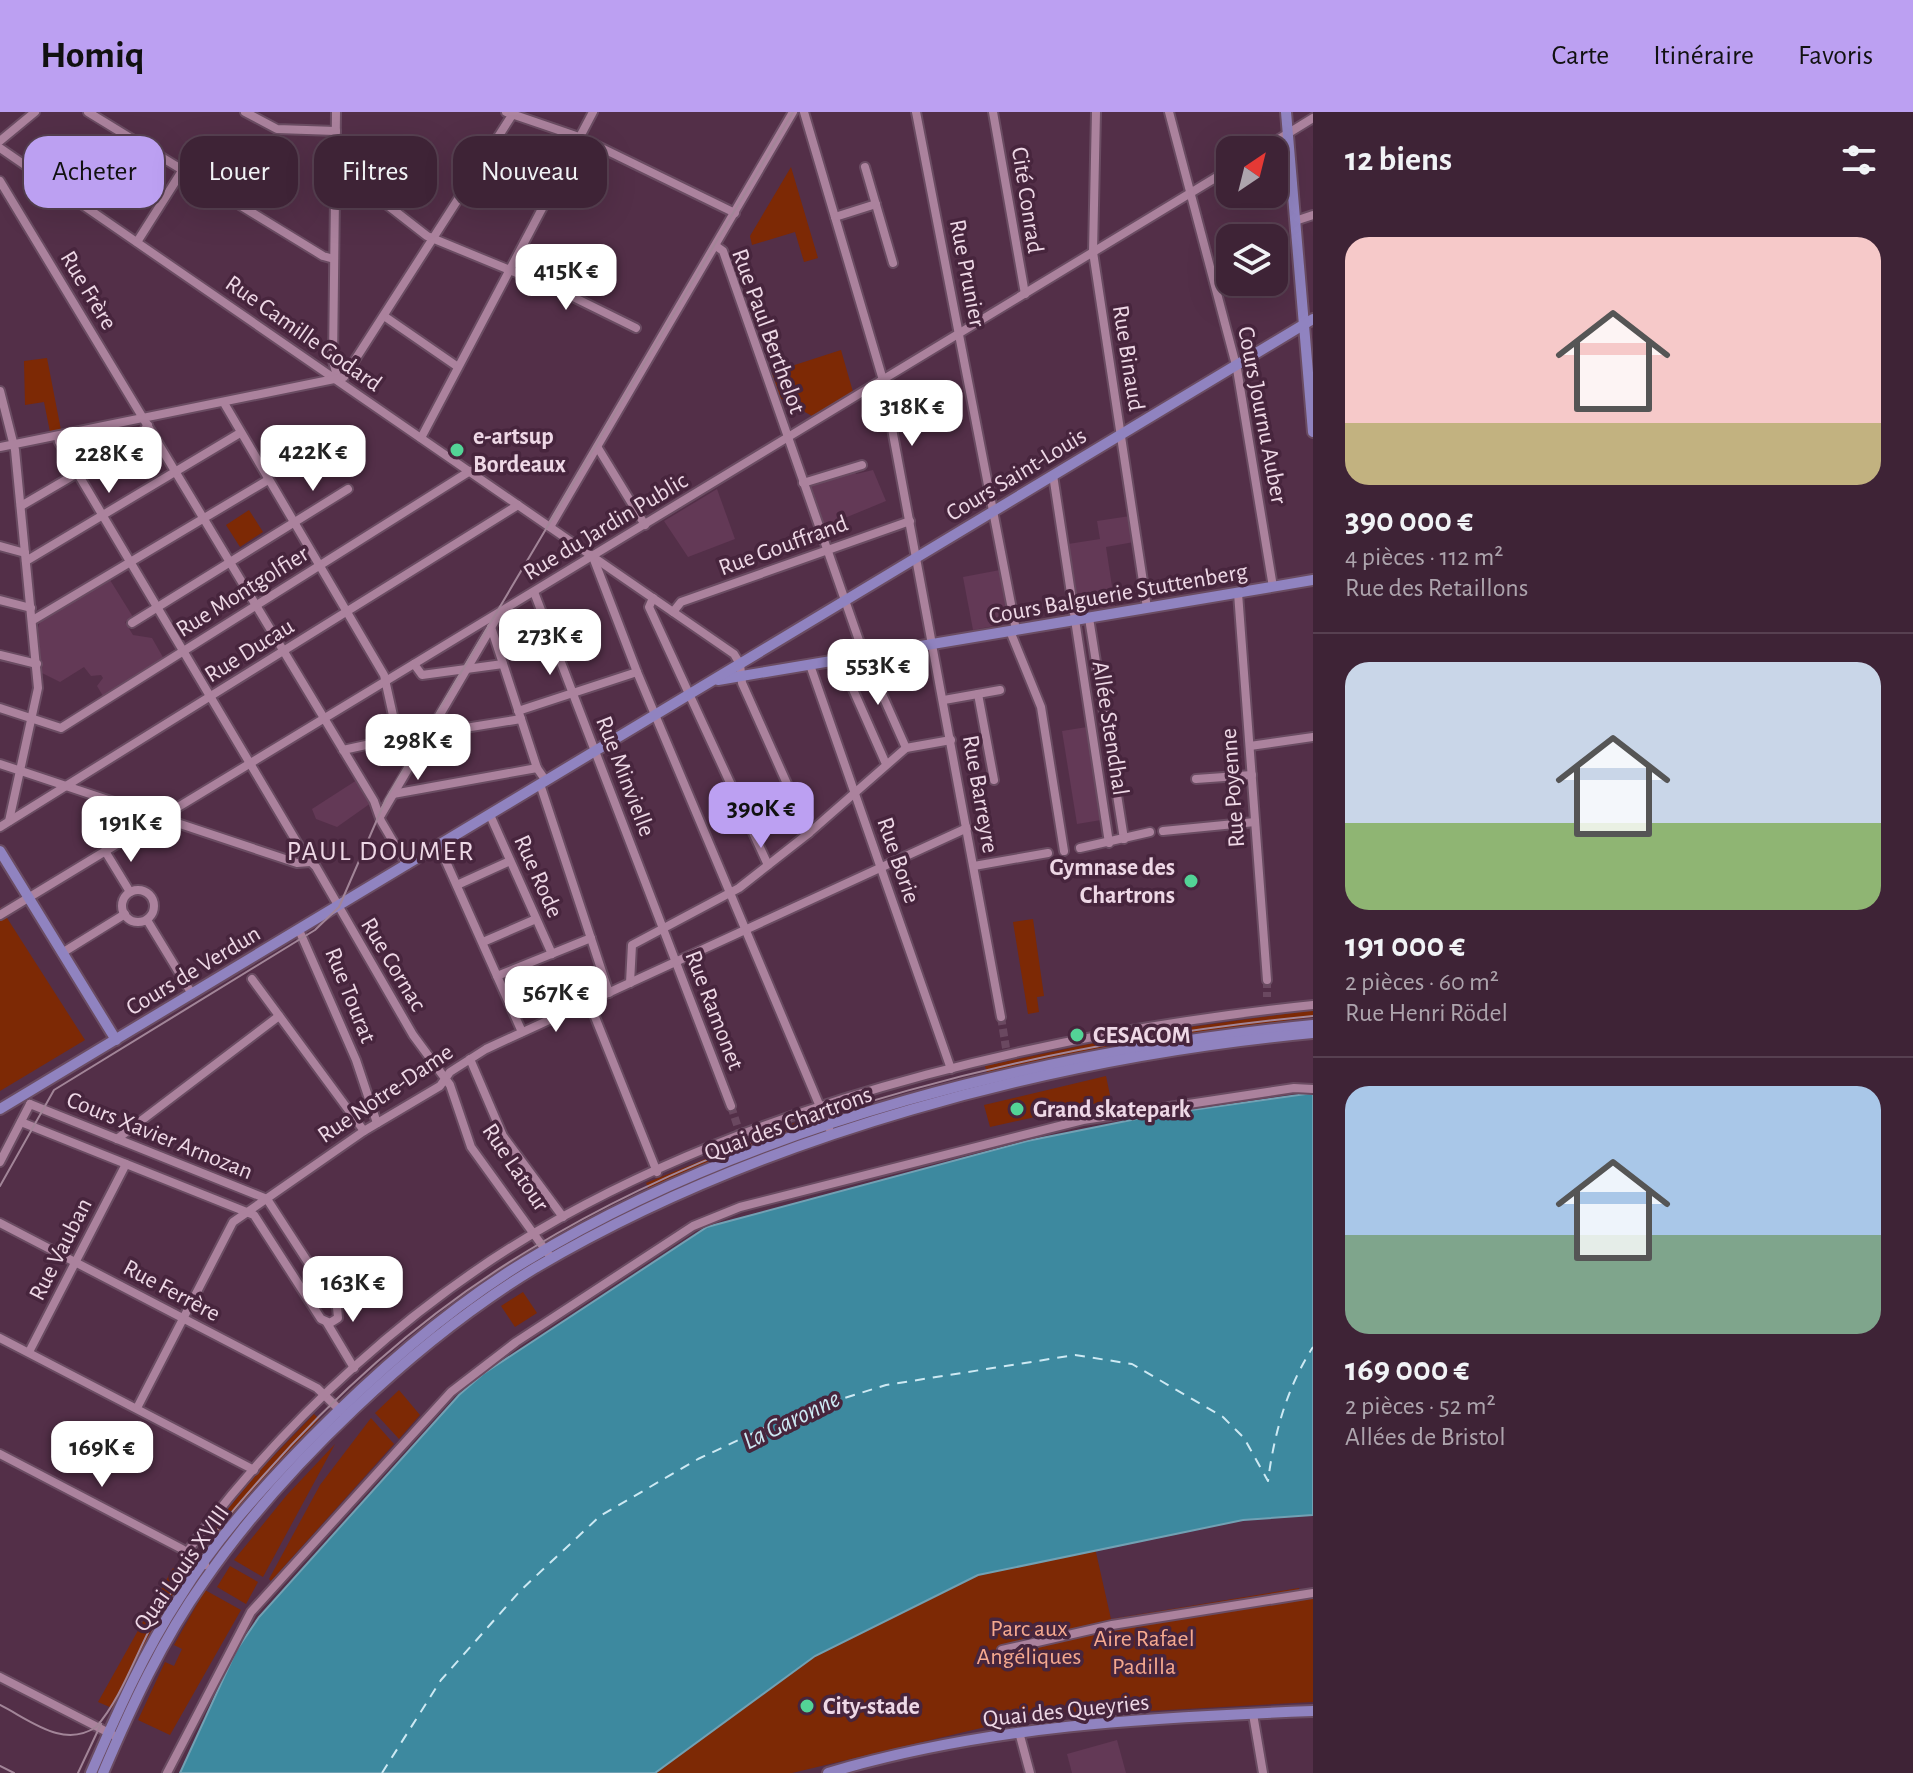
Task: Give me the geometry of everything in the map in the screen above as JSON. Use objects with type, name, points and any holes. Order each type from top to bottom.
[{"type":"main road","points":[[1286,112],[1295,221],[1309,321],[1313,432]]},
{"type":"main road","name":"Cours Saint-Louis","points":[[595,751],[1236,362],[1309,321]]},
{"type":"main road","name":"Cours Balguerie Stuttenberg","points":[[712,681],[1313,580]]},
{"type":"main road","name":"Cours de Verdun","points":[[0,1109],[27,1100],[116,1040],[595,751]]},
{"type":"main road","points":[[0,851],[116,1040]]},
{"type":"main road","name":"Quai des Chartrons","points":[[344,1413],[385,1368],[549,1255],[830,1131],[1146,1052],[1313,1025]]},
{"type":"main road","name":"Quai des Chartrons","points":[[1146,1052],[1313,1033]]},
{"type":"main road","name":"Quai Louis XVIII","points":[[91,1773],[207,1566],[344,1413]]},
{"type":"main road","name":"Quai des Queyries","points":[[828,1773],[863,1768],[1019,1732],[1313,1711]]},
{"type":"main road","name":"Quai Louis XVIII","points":[[103,1773],[114,1736]]},
{"type":"street","points":[[0,141],[35,112]]},
{"type":"street","points":[[88,112],[180,170]]},
{"type":"street","points":[[245,112],[277,129],[336,131]]},
{"type":"street","points":[[336,112],[336,136]]},
{"type":"street","points":[[580,136],[593,112]]},
{"type":"street","points":[[550,527],[793,112]]},
{"type":"street","name":"Rue Barreyre","points":[[804,112],[883,380],[1001,1017]]},
{"type":"street","name":"Rue Prunier","points":[[916,112],[1013,630],[1041,707],[1064,851]]},
{"type":"street","name":"Cité Conrad","points":[[993,112],[1025,294]]},
{"type":"street","name":"Rue Binaud","points":[[1096,112],[1093,252],[1147,608]]},
{"type":"street","name":"Cours Journu Auber","points":[[1169,112],[1236,362],[1273,587]]},
{"type":"street","points":[[0,447],[146,422],[338,381],[349,371],[511,113],[576,136]]},
{"type":"street","points":[[1283,136],[1313,118]]},
{"type":"street","name":"Rue Camille Godard","points":[[0,148],[734,654],[740,664]]},
{"type":"street","points":[[607,151],[735,213]]},
{"type":"street","points":[[865,167],[893,263]]},
{"type":"street","points":[[137,242],[180,174]]},
{"type":"street","name":"Rue du Jardin Public","points":[[0,915],[1216,178]]},
{"type":"street","name":"Rue Frère","points":[[0,181],[177,473]]},
{"type":"street","points":[[835,217],[876,204]]},
{"type":"street","points":[[243,208],[323,256],[334,259]]},
{"type":"street","points":[[335,208],[333,361],[338,381]]},
{"type":"street","points":[[392,208],[433,239],[636,328]]},
{"type":"street","points":[[421,438],[542,208]]},
{"type":"street","points":[[1295,221],[1313,215]]},
{"type":"street","name":"Rue Paul Berthelot","points":[[716,246],[723,251],[865,656],[906,748]]},
{"type":"street","points":[[384,316],[458,367]]},
{"type":"street","points":[[0,391],[13,444],[21,506],[38,688],[9,821]]},
{"type":"street","points":[[224,403],[386,681],[396,740],[343,750]]},
{"type":"street","points":[[21,506],[139,437],[146,422]]},
{"type":"street","points":[[0,546],[26,557],[104,518],[240,433]]},
{"type":"street","name":"Rue Cornac","points":[[58,436],[405,1022],[445,1080]]},
{"type":"street","points":[[598,448],[645,525]]},
{"type":"street","points":[[803,483],[862,465]]},
{"type":"street","name":"Rue Montgolfier","points":[[0,708],[61,728],[470,471]]},
{"type":"street","points":[[177,473],[325,718],[407,865]]},
{"type":"street","name":"Allée Stendhal","points":[[1053,475],[1109,843]]},
{"type":"street","points":[[33,620],[268,480]]},
{"type":"street","points":[[132,623],[348,489]]},
{"type":"street","name":"Rue Ducau","points":[[0,827],[518,505]]},
{"type":"street","name":"Rue Gouffrand","points":[[673,612],[681,602],[910,521]]},
{"type":"street","points":[[593,556],[637,672],[830,1131]]},
{"type":"street","name":"Rue Minvielle","points":[[534,592],[662,929]]},
{"type":"street","name":"Rue Poyenne","points":[[1238,593],[1267,980]]},
{"type":"street","points":[[653,598],[649,607],[768,865]]},
{"type":"street","points":[[0,600],[31,608]]},
{"type":"street","points":[[381,815],[500,613]]},
{"type":"street","name":"Allée Stendhal","points":[[1089,618],[1124,839]]},
{"type":"street","points":[[491,627],[609,993]]},
{"type":"street","points":[[0,655],[37,664]]},
{"type":"street","points":[[840,660],[886,764]]},
{"type":"street","points":[[414,664],[422,675],[503,664]]},
{"type":"street","points":[[740,664],[741,677],[809,833]]},
{"type":"street","name":"Rue Borie","points":[[810,665],[951,1069]]},
{"type":"street","points":[[428,734],[520,715],[637,672]]},
{"type":"street","points":[[944,700],[1000,690]]},
{"type":"street","points":[[978,694],[994,780]]},
{"type":"street","points":[[1250,746],[1313,737]]},
{"type":"street","points":[[630,983],[632,945],[731,892],[809,833],[906,748],[951,740]]},
{"type":"street","points":[[0,764],[297,863],[310,862]]},
{"type":"street","points":[[393,794],[537,768]]},
{"type":"street","points":[[1196,779],[1252,775]]},
{"type":"street","name":"Rue Rode","points":[[490,815],[552,954]]},
{"type":"street","points":[[1163,831],[1255,822]]},
{"type":"street","name":"Rue Notre-Dame","points":[[137,1408],[233,1222],[247,1212],[364,1131],[445,1080],[450,1072],[470,1059],[522,1032],[967,828]]},
{"type":"street","points":[[1080,848],[1150,832]]},
{"type":"street","points":[[439,846],[522,1032]]},
{"type":"street","points":[[105,851],[130,892]]},
{"type":"street","points":[[974,866],[1048,853]]},
{"type":"street","points":[[457,885],[510,861]]},
{"type":"street","points":[[145,891],[152,898],[153,912],[147,920],[137,922],[125,914],[122,905],[130,892],[145,891]]},
{"type":"street","points":[[62,953],[125,914]]},
{"type":"street","points":[[483,942],[536,919]]},
{"type":"street","points":[[147,920],[192,994]]},
{"type":"street","name":"Rue Ramonet","points":[[662,929],[731,1106]]},
{"type":"street","name":"Rue Tourat","points":[[299,930],[356,1060],[377,1123]]},
{"type":"street","points":[[497,976],[591,938]]},
{"type":"street","points":[[252,979],[364,1131]]},
{"type":"street","points":[[1267,997],[1267,1010]]},
{"type":"street","points":[[589,1002],[657,1172]]},
{"type":"street","name":"Quai des Chartrons","points":[[325,1395],[462,1281],[563,1217],[657,1172],[822,1107],[1007,1051],[1143,1028],[1313,1005]]},
{"type":"street","points":[[117,1139],[279,1016]]},
{"type":"street","points":[[1143,1028],[1146,1052]]},
{"type":"street","points":[[470,1059],[503,1136],[563,1217]]},
{"type":"street","name":"Rue Latour","points":[[445,1080],[471,1147],[549,1255]]},
{"type":"street","points":[[167,1773],[251,1612],[451,1392],[516,1342],[693,1226],[740,1207],[1083,1120],[1281,1090],[1313,1089]]},
{"type":"street","points":[[0,1162],[21,1122],[27,1100]]},
{"type":"street","name":"Cours Xavier Arnozan","points":[[27,1100],[267,1199],[337,1307],[338,1318],[327,1323]]},
{"type":"street","name":"Cours Xavier Arnozan","points":[[21,1122],[254,1215],[354,1368]]},
{"type":"street","name":"Rue Vauban","points":[[29,1352],[126,1164]]},
{"type":"street","name":"Rue Ferrère","points":[[0,1223],[325,1395],[344,1413]]},
{"type":"street","points":[[462,1281],[477,1302]]},
{"type":"street","points":[[0,1338],[254,1470]]},
{"type":"street","name":"Quai Louis XVIII","points":[[187,1552],[254,1470],[325,1395]]},
{"type":"street","points":[[0,1454],[187,1552],[207,1566]]},
{"type":"street","points":[[1002,1650],[1112,1625],[1313,1593]]},
{"type":"street","points":[[0,1677],[114,1736]]},
{"type":"street","points":[[1253,1714],[1263,1773]]},
{"type":"street","points":[[1019,1732],[1030,1773]]},
{"type":"shaded area","points":[[854,469],[856,474],[873,470],[886,501],[823,527],[808,483]]},
{"type":"shaded area","points":[[717,489],[735,539],[688,557],[664,521]]},
{"type":"shaded area","points":[[1130,516],[1134,542],[1106,547],[1115,606],[1080,612],[1068,544],[1100,539],[1097,521]]},
{"type":"shaded area","points":[[1000,570],[1010,623],[973,630],[963,577]]},
{"type":"shaded area","points":[[110,580],[133,617],[125,622],[133,635],[152,638],[164,659],[103,696],[97,686],[103,678],[101,675],[91,676],[84,667],[60,682],[42,673],[38,628],[40,622]]},
{"type":"shaded area","points":[[1087,727],[1101,820],[1077,824],[1062,731]]},
{"type":"shaded area","points":[[357,780],[371,803],[337,827],[316,819],[312,809]]},
{"type":"shaded area","points":[[1117,1740],[1126,1773],[1072,1773],[1067,1754]]},
{"type":"green space","points":[[791,167],[818,258],[804,262],[795,232],[752,245],[750,236]]},
{"type":"green space","points":[[841,350],[853,392],[812,416],[778,397],[770,373]]},
{"type":"green space","points":[[47,358],[61,430],[50,432],[44,402],[25,405],[24,361]]},
{"type":"green space","points":[[249,510],[263,532],[240,547],[226,525]]},
{"type":"green space","points":[[0,907],[85,1040],[0,1091]]},
{"type":"green space","points":[[1033,919],[1044,996],[1037,997],[1039,1012],[1028,1014],[1013,922]]},
{"type":"green space","points":[[1313,1010],[1313,1017],[1163,1037],[1162,1031]]},
{"type":"green space","points":[[1123,1037],[1124,1043],[987,1073],[985,1066]]},
{"type":"green space","points":[[1106,1076],[1111,1100],[990,1127],[984,1105]]},
{"type":"green space","points":[[804,1119],[806,1125],[649,1189],[646,1183]]},
{"type":"green space","points":[[523,1292],[537,1313],[515,1327],[501,1306]]},
{"type":"green space","points":[[399,1390],[420,1415],[399,1439],[375,1413]]},
{"type":"green space","points":[[314,1414],[319,1419],[209,1543],[203,1539],[259,1471]]},
{"type":"green space","points":[[371,1418],[394,1444],[271,1581],[269,1579],[320,1485]]},
{"type":"green space","points":[[335,1444],[263,1577],[234,1560],[286,1496]]},
{"type":"green space","name":"Parc aux Angéliques","points":[[1095,1548],[1111,1619],[1299,1588],[1300,1596],[1313,1595],[1313,1702],[1023,1718],[792,1773],[655,1773],[815,1656],[978,1575]]},
{"type":"green space","points":[[230,1566],[258,1582],[246,1604],[217,1587]]},
{"type":"green space","points":[[173,1568],[179,1572],[166,1585],[174,1592],[112,1708],[98,1702]]},
{"type":"green space","points":[[205,1590],[241,1610],[170,1735],[138,1720],[165,1662],[174,1666],[182,1649],[174,1645]]},
{"type":"water","name":"La Garonne","points":[[1313,1093],[1313,1515],[1243,1520],[978,1575],[815,1656],[655,1773],[180,1773],[236,1651],[259,1617],[459,1395],[483,1374],[707,1227],[1027,1141],[1156,1115]]},
{"type":"ferry route","points":[[382,1773],[441,1680],[520,1591],[600,1516],[698,1459],[794,1414],[886,1385],[1075,1355],[1132,1364],[1223,1417],[1244,1438],[1268,1481],[1283,1411],[1313,1347]]},
{"type":"tunnel","points":[[1267,980],[1267,997]]},
{"type":"tunnel","points":[[1001,1017],[1006,1048]]},
{"type":"tunnel","points":[[731,1106],[741,1137]]},
{"type":"tram line","points":[[0,1186],[54,1090],[315,930],[339,907],[386,799],[793,112]]},
{"type":"tram line","points":[[0,1705],[59,1734],[84,1733],[96,1727],[120,1690],[153,1623],[190,1565],[293,1443],[355,1382],[422,1324],[529,1250],[617,1201],[710,1158],[807,1122],[908,1091],[1009,1065],[1111,1044],[1313,1016]]},
{"type":"tram line","points":[[78,1773],[101,1724]]},
{"type":"tram line","points":[[0,1766],[14,1773]]},
{"type":"place","name":"e-artsup Bordeaux","points":[[457,450]]},
{"type":"place","name":"Gymnase des Chartrons","points":[[1191,881]]},
{"type":"place","name":"CESACOM","points":[[1077,1035]]},
{"type":"place","name":"Grand skatepark","points":[[1017,1109]]},
{"type":"place","name":"City-stade","points":[[807,1706]]},
{"type":"district","name":"PAUL DOUMER","points":[[381,850]]},
{"type":"park label","name":"Aire Rafael Padilla","points":[[1144,1652]]}]
